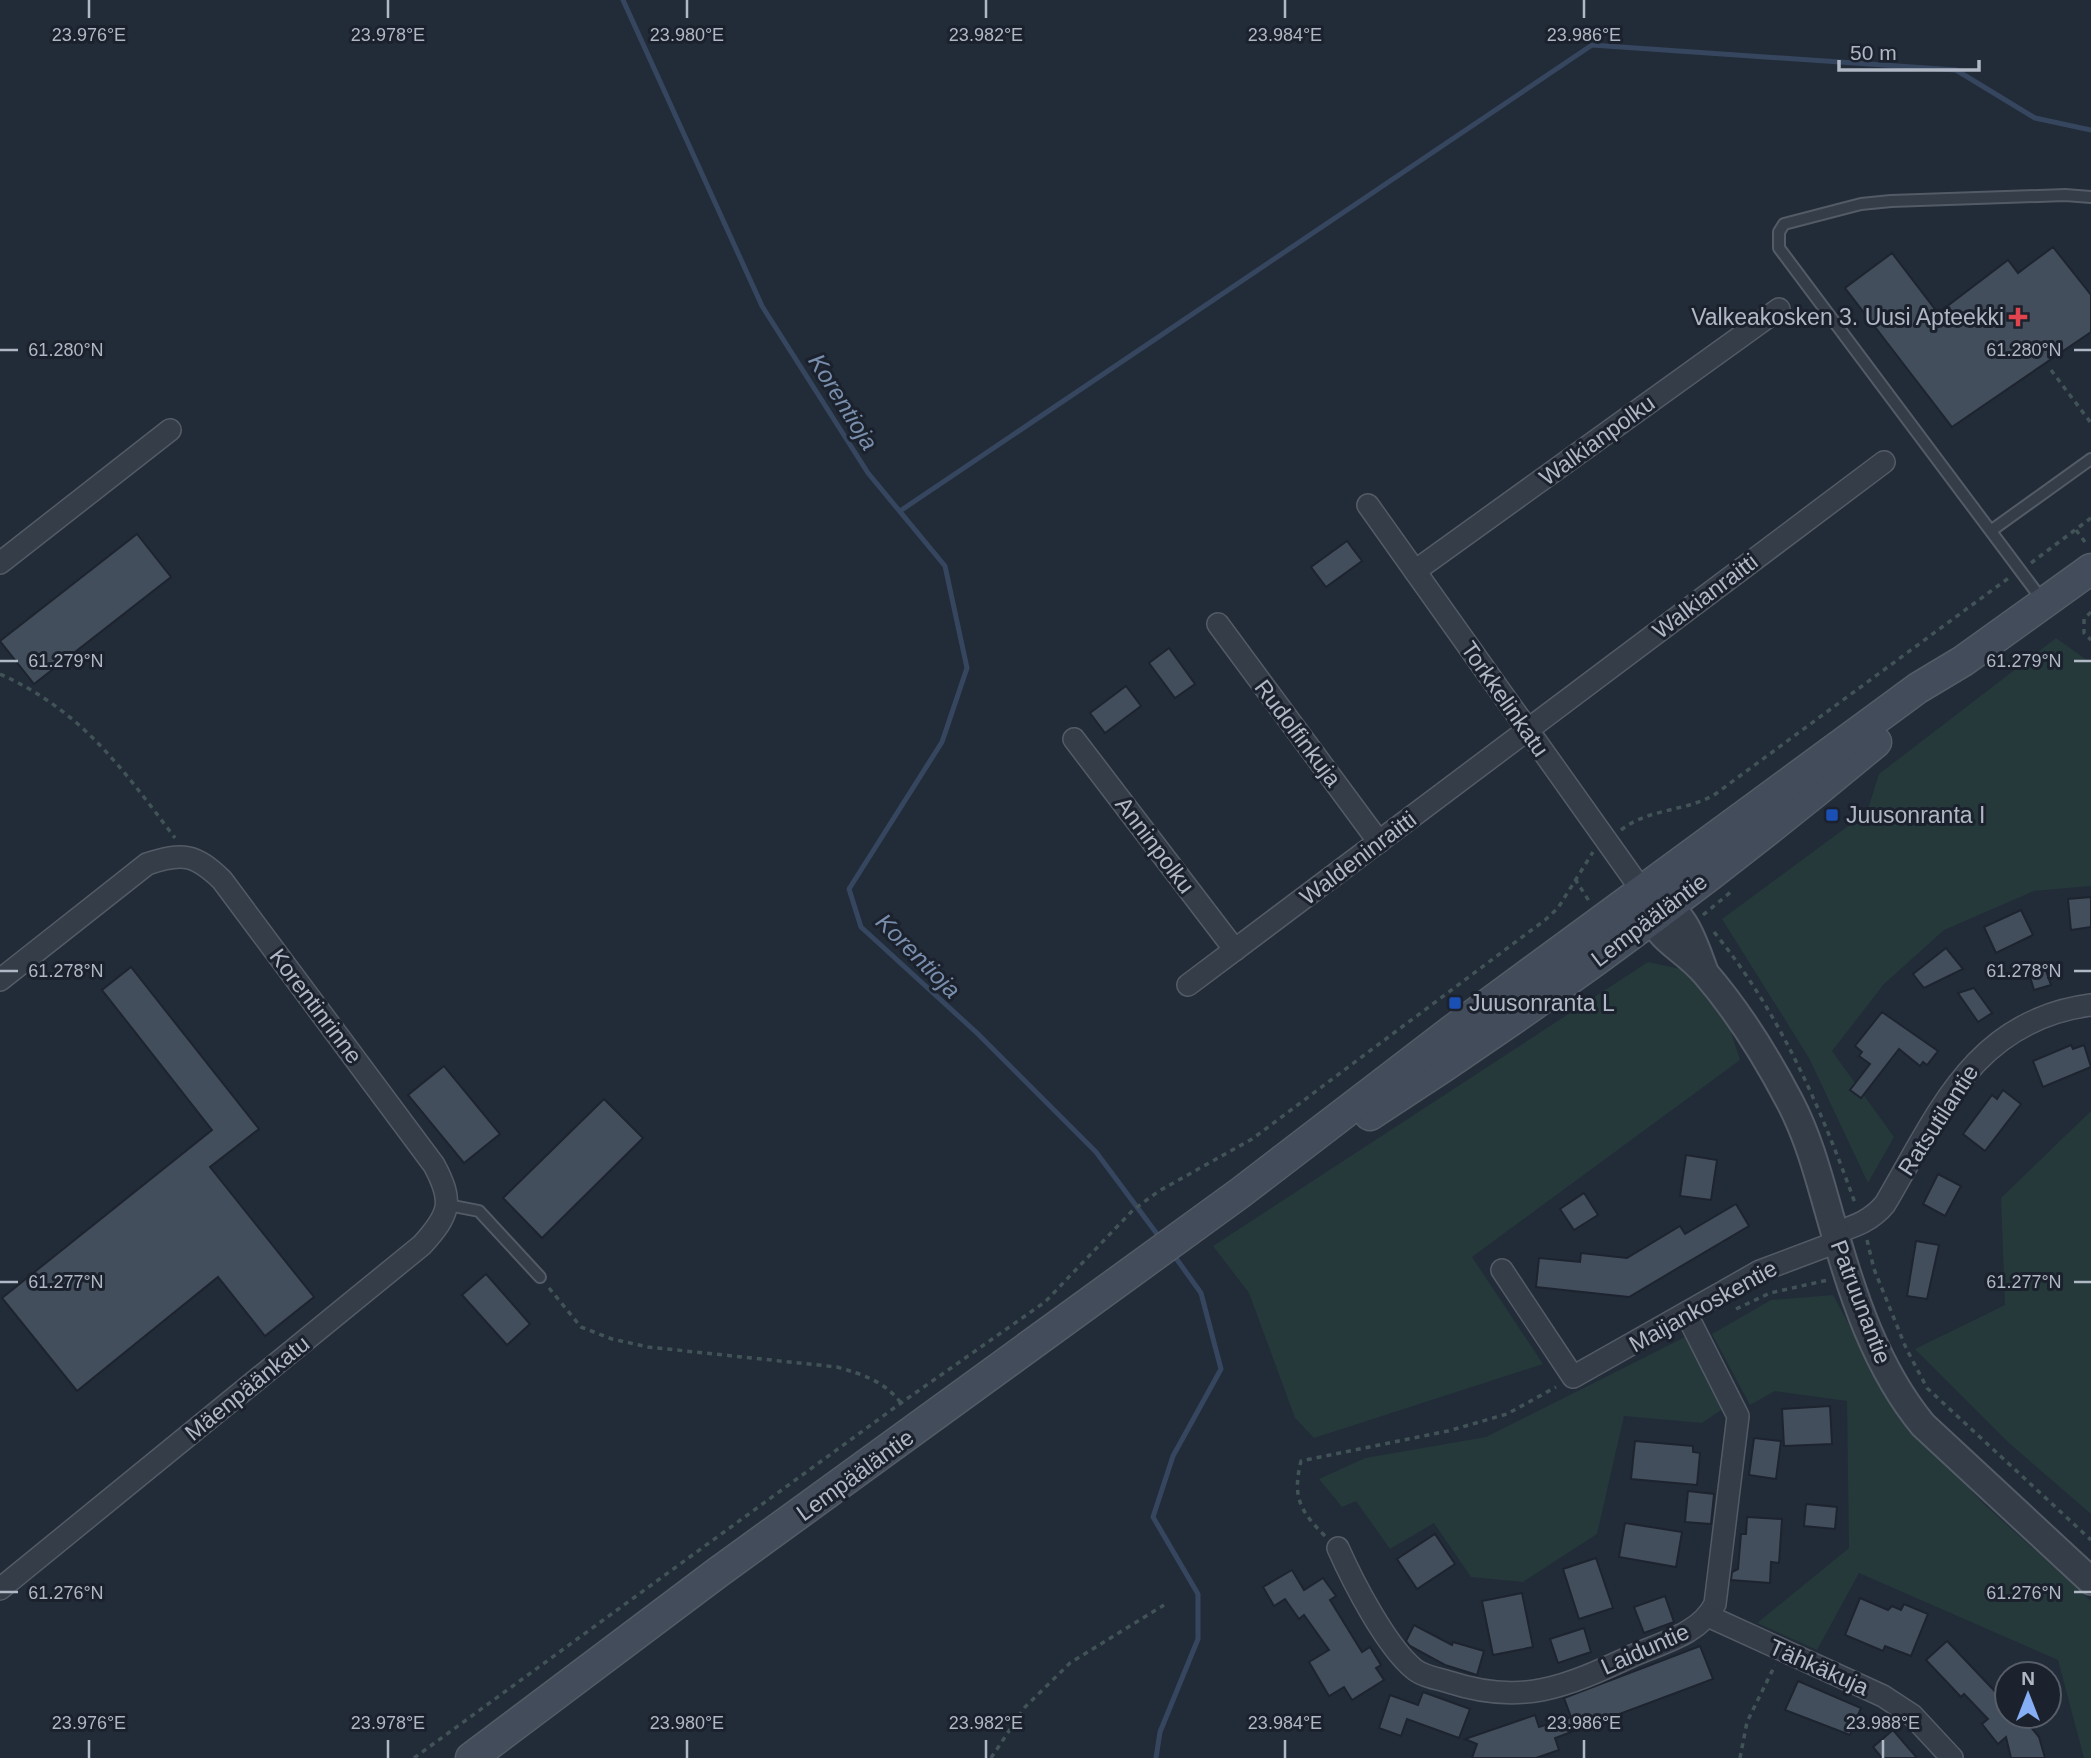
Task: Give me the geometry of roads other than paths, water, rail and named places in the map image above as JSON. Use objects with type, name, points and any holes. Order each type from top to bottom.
[{"type":"main road","name":"Lempääläntie","points":[[471,1758],[717,1573],[1240,1193],[1466,1053],[1655,906],[1848,766],[1928,698],[1963,661],[2091,569]]},
{"type":"street","name":"Walkianpolku","points":[[1415,571],[1779,309]]},
{"type":"street","points":[[0,563],[170,430]]},
{"type":"street","name":"Walkianraitti","points":[[1527,730],[1884,462]]},
{"type":"street","name":"Torkkelinkatu","points":[[1368,505],[1655,906]]},
{"type":"street","name":"Rudolfinkuja","points":[[1218,624],[1379,842]]},
{"type":"street","name":"Waldeninraitti","points":[[1188,985],[1527,730]]},
{"type":"street","name":"Anninpolku","points":[[1074,740],[1235,950]]},
{"type":"street","name":"Korentinrinne","points":[[0,979],[147,864],[169,857],[189,856],[207,866],[222,880],[434,1165],[445,1185],[448,1205]]},
{"type":"street","name":"Patruunantie","points":[[1655,906],[1664,940],[1704,972],[1790,1103],[1813,1158],[1836,1238],[1862,1273],[1879,1356],[1900,1397],[1923,1425],[2091,1581]]},
{"type":"street","name":"Ratsutilantie","points":[[1836,1238],[1875,1216],[1885,1204],[1946,1100],[1975,1060],[2003,1038],[2034,1021],[2091,1005]]},
{"type":"street","name":"Mäenpäänkatu","points":[[0,1589],[422,1245],[440,1225],[448,1205]]},
{"type":"street","name":"Maijankoskentie","points":[[1502,1270],[1573,1377],[1687,1315],[1760,1271],[1836,1238]]},
{"type":"street","name":"Laiduntie","points":[[1338,1548],[1391,1641],[1415,1670],[1493,1695],[1541,1692],[1613,1665],[1693,1629],[1708,1616],[1715,1604],[1738,1416],[1687,1315]]},
{"type":"street","name":"Tähkäkuja","points":[[1708,1616],[1883,1696],[1912,1716],[1952,1758]]},
{"type":"lane","points":[[2043,601],[1779,248],[1779,232],[1784,223],[1861,204],[2065,195],[2091,197]]},
{"type":"lane","points":[[1992,530],[2091,459]]},
{"type":"lane","points":[[448,1205],[479,1211],[540,1278]]},
{"type":"waterway","name":"Korentioja","points":[[623,0],[762,306],[868,473],[945,566],[967,668],[942,742],[849,889],[861,927],[977,1033],[1096,1152],[1160,1238]]},
{"type":"waterway","points":[[900,511],[1592,45],[1956,70],[2035,118],[2091,130]]},
{"type":"waterway","name":"Korentioja","points":[[1156,1758],[1160,1732],[1198,1639],[1198,1594],[1153,1517],[1173,1456],[1221,1369],[1201,1293],[1173,1254]]},
{"type":"place","name":"Valkeakosken 3. Uusi Apteekki","points":[[2018,317]]},
{"type":"place","name":"Juusonranta I","points":[[1832,815]]},
{"type":"place","name":"Juusonranta L","points":[[1455,1003]]}]
